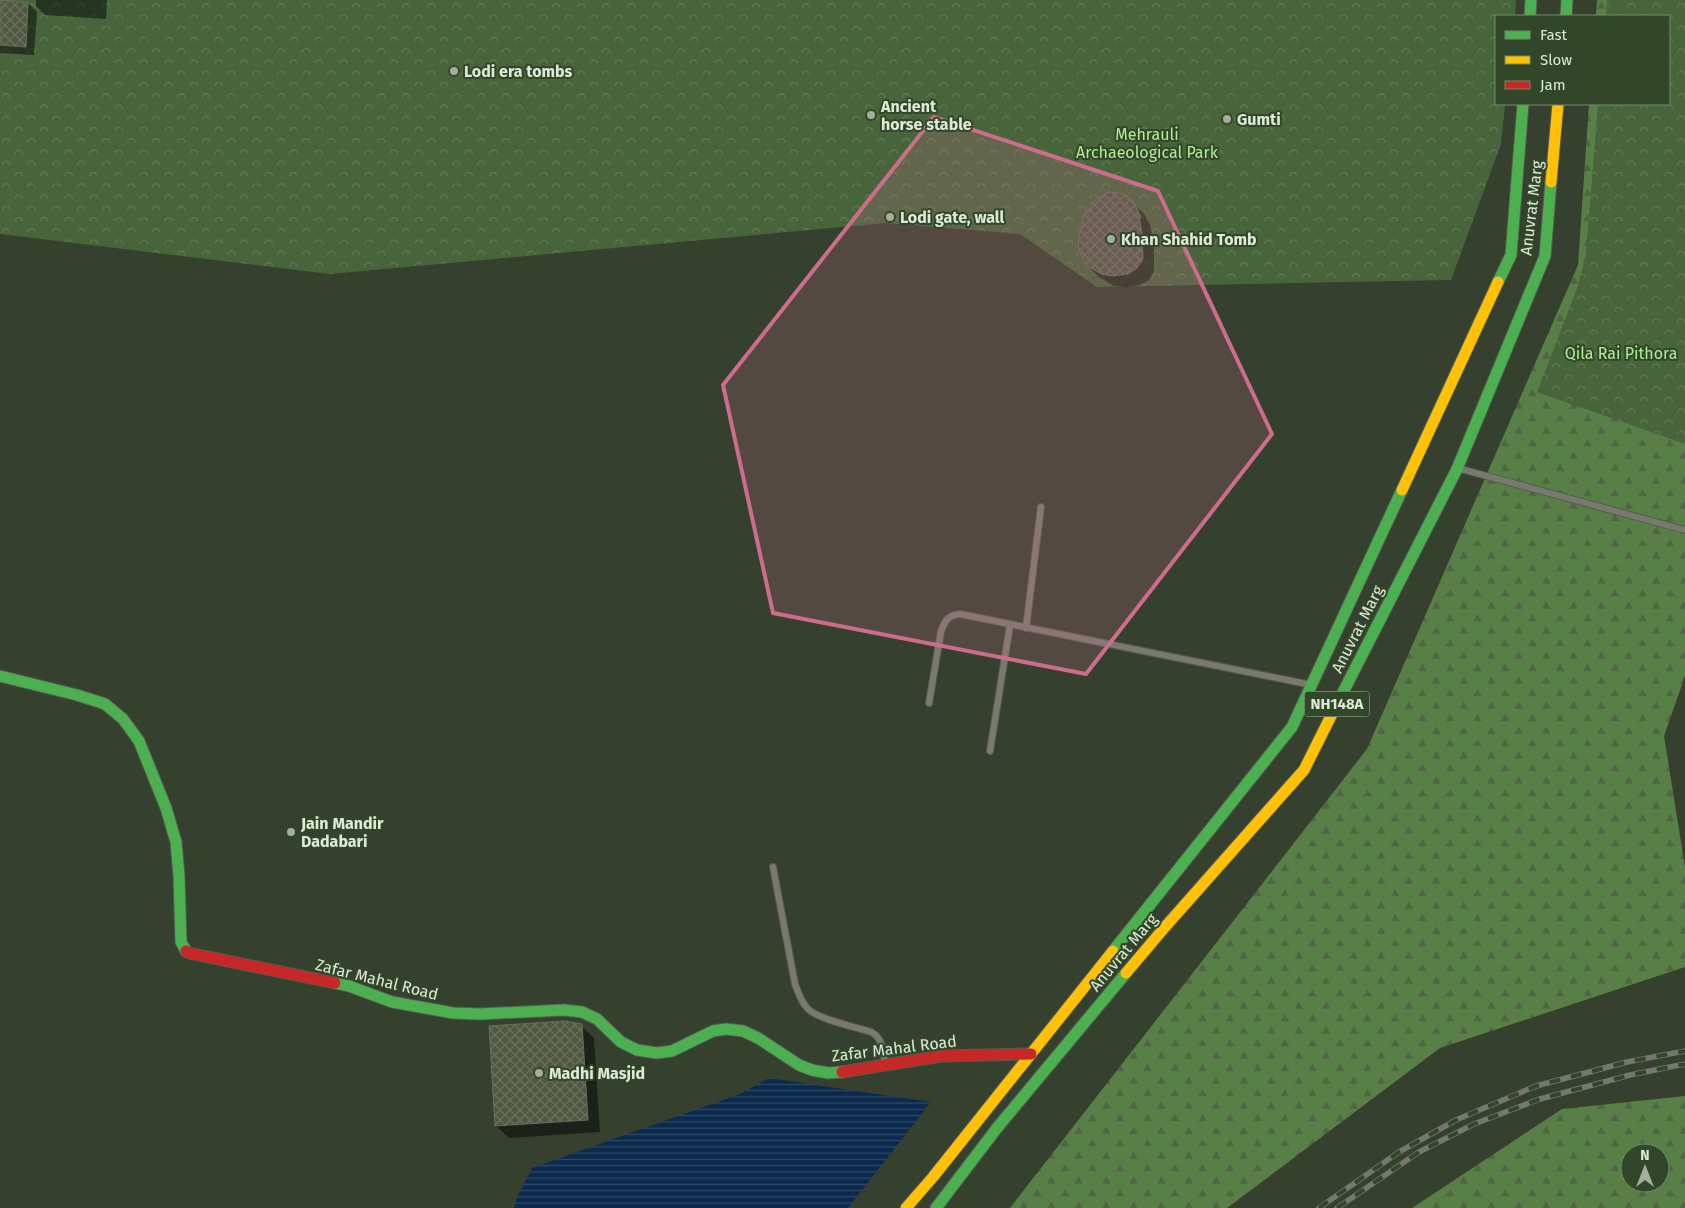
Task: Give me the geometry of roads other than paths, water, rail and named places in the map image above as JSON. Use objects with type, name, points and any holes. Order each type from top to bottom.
[{"type":"main road","points":[[1530,15],[1531,0]]},
{"type":"main road","points":[[1566,15],[1568,0]]},
{"type":"main road","name":"Anuvrat Marg","points":[[906,1208],[933,1177],[1292,728],[1511,256],[1523,105]]},
{"type":"main road","name":"Anuvrat Marg","points":[[936,1208],[997,1128],[1054,1059],[1165,927],[1304,770],[1457,468],[1545,256],[1558,105]]},
{"type":"main road","name":"Zafar Mahal Road","points":[[0,676],[105,704],[123,719],[139,741],[172,826],[178,860],[181,942],[184,950],[189,953],[348,986],[392,1002],[437,1011],[480,1014],[564,1010],[582,1012],[597,1019],[621,1042],[637,1050],[657,1053],[672,1051],[713,1031],[726,1029],[743,1031],[750,1034],[800,1066],[828,1073],[855,1071],[941,1056],[1031,1054]]},
{"type":"lane","points":[[1457,468],[1685,530]]},
{"type":"lane","points":[[1026,628],[1041,507]]},
{"type":"lane","points":[[929,703],[941,631],[945,620],[952,615],[960,614],[1313,685]]},
{"type":"lane","points":[[990,751],[1010,625]]},
{"type":"lane","points":[[772,867],[795,984],[802,1001],[816,1015],[877,1035],[881,1041],[886,1065]]},
{"type":"water","points":[[769,1078],[931,1102],[848,1208],[514,1208],[532,1168],[740,1094]]},
{"type":"railway","points":[[1319,1208],[1399,1152],[1456,1120],[1536,1086],[1627,1062],[1685,1051]]},
{"type":"railway","points":[[1337,1208],[1419,1152],[1474,1124],[1540,1099],[1630,1075],[1685,1064]]},
{"type":"place","name":"Lodi era tombs","points":[[454,71]]},
{"type":"place","name":"Ancient horse stable","points":[[871,115]]},
{"type":"place","name":"Gumti","points":[[1227,119]]},
{"type":"place","name":"Lodi gate, wall","points":[[890,217]]},
{"type":"place","name":"Khan Shahid Tomb","points":[[1111,239]]},
{"type":"place","name":"Jain Mandir Dadabari","points":[[291,832]]},
{"type":"place","name":"Madhi Masjid","points":[[539,1073]]},
{"type":"park label","name":"Mehrauli Archaeological Park","points":[[1147,143]]},
{"type":"park label","name":"Qila Rai Pithora","points":[[1621,353]]}]
